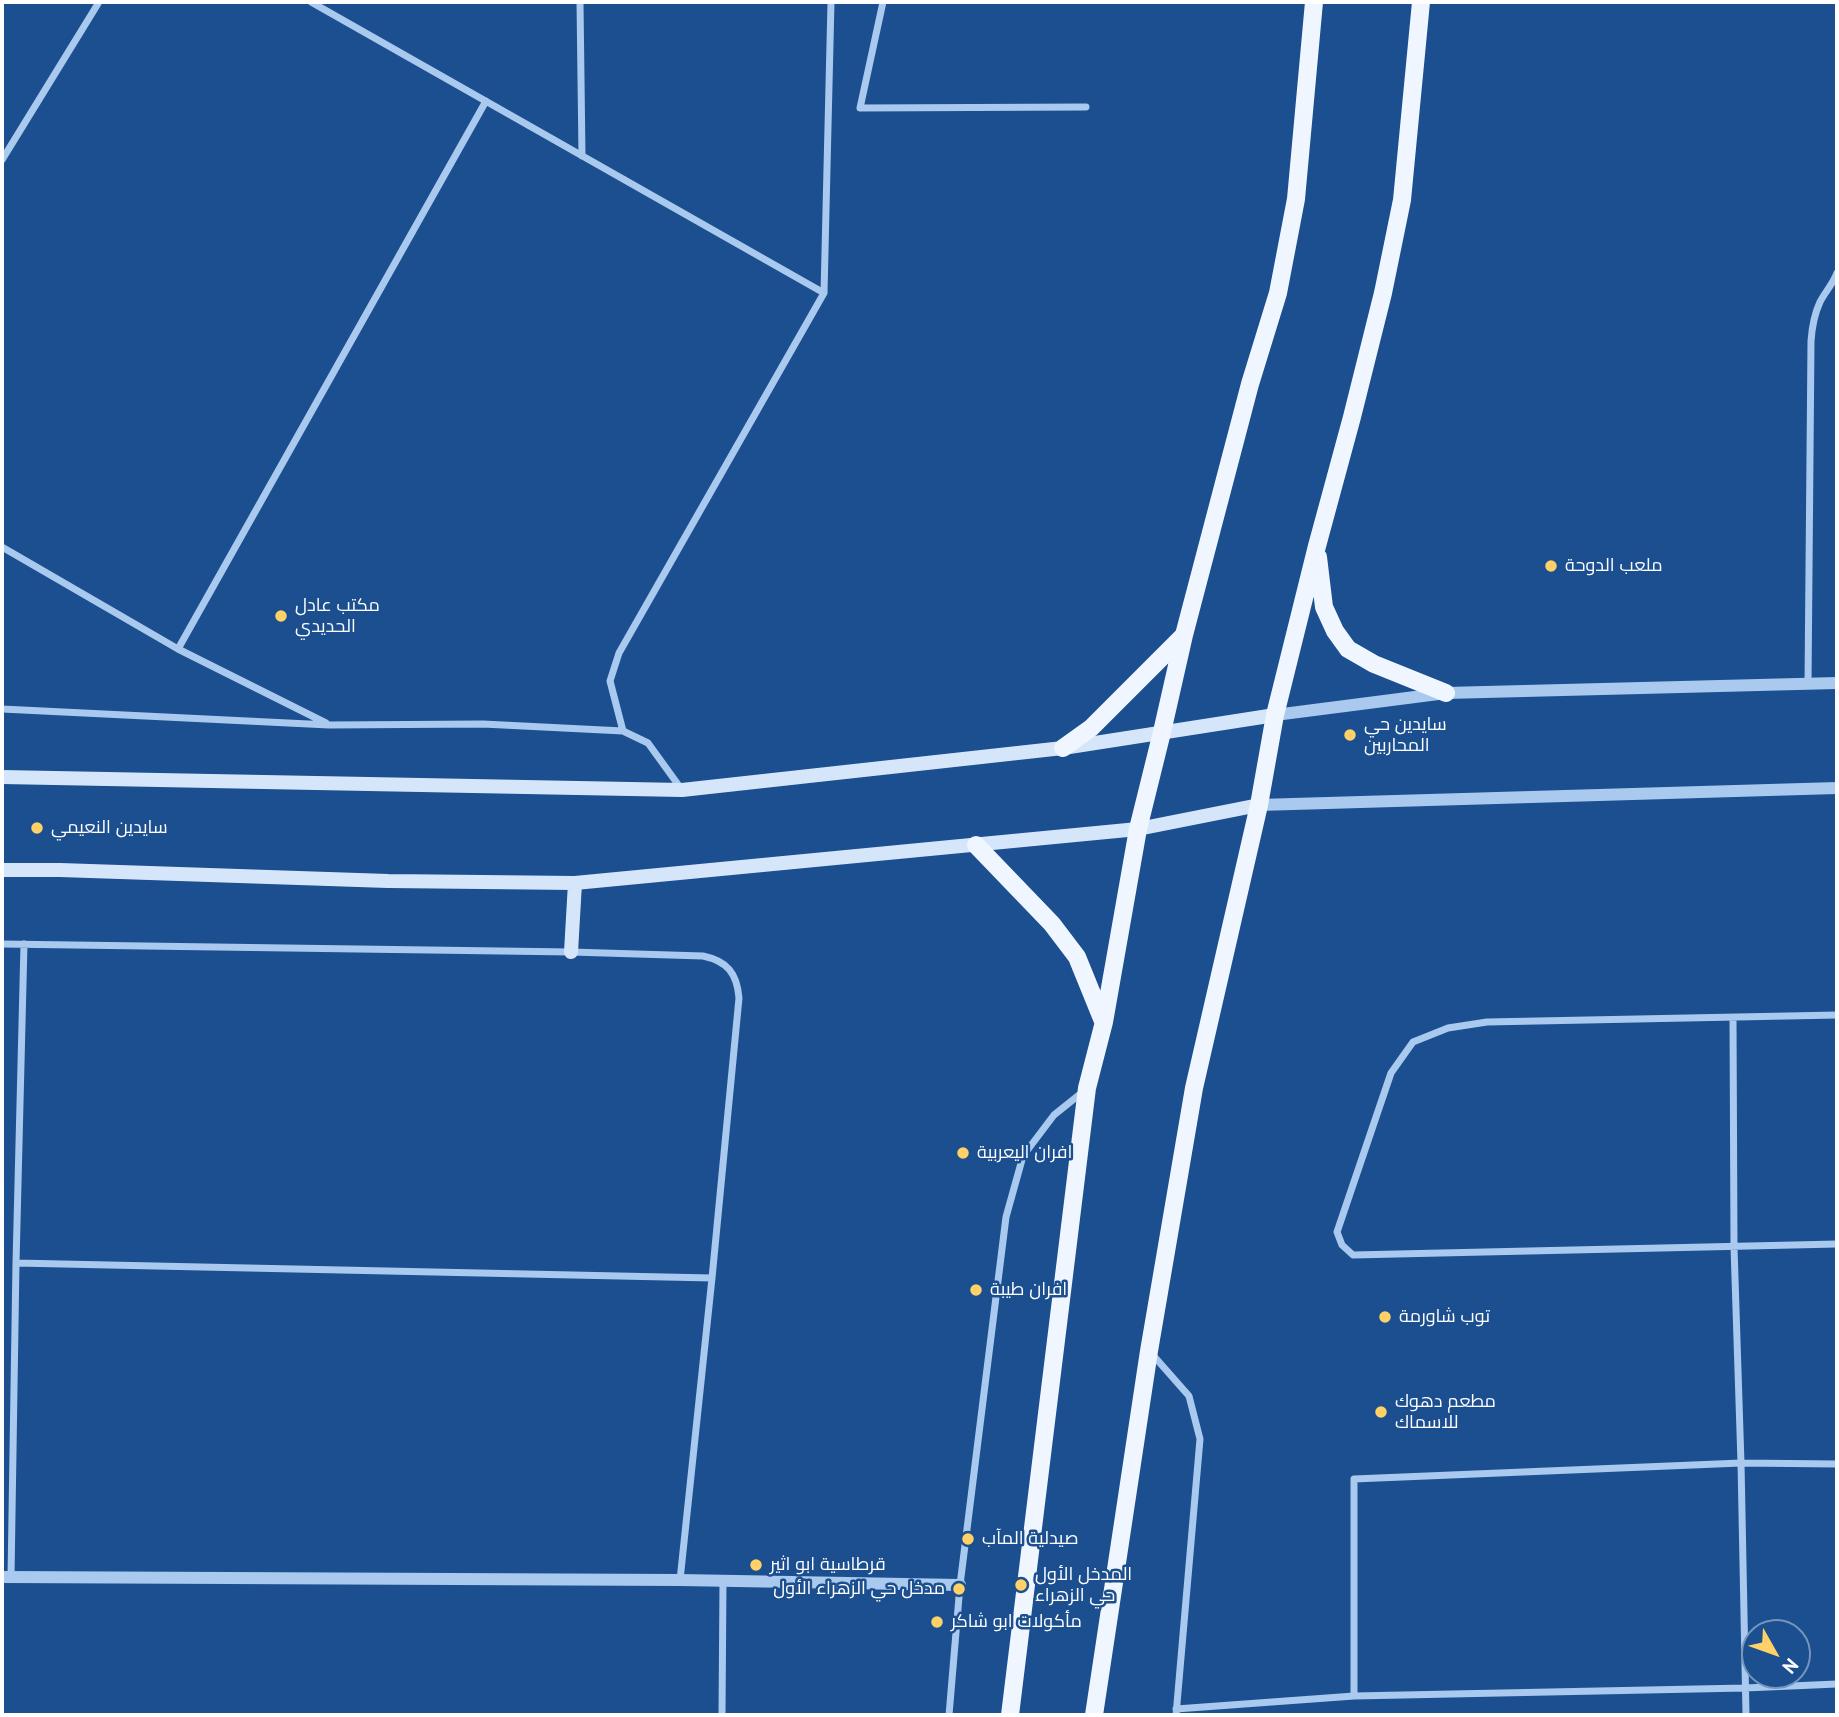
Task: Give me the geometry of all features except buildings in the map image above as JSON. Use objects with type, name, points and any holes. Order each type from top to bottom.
[{"type":"main road","points":[[1010,1715],[1087,1088],[1104,1022],[1138,829],[1184,635],[1250,384],[1278,293],[1296,199],[1314,2]]},
{"type":"main road","points":[[1094,1715],[1149,1351],[1194,1088],[1259,805],[1275,715],[1380,305],[1402,200],[1421,2]]},
{"type":"main road","points":[[1317,547],[1324,607],[1335,631],[1348,649],[1374,664],[1446,693]]},
{"type":"main road","points":[[1063,748],[1091,728],[1184,635]]},
{"type":"main road","points":[[2,777],[682,790],[1063,748],[1275,715]]},
{"type":"main road","points":[[2,870],[388,881],[575,883],[1138,829],[1259,805]]},
{"type":"main road","points":[[975,845],[1052,924],[1077,957],[1104,1022]]},
{"type":"main road","points":[[571,952],[575,883]]},
{"type":"street","points":[[2,160],[99,2]]},
{"type":"street","points":[[311,2],[824,293]]},
{"type":"street","points":[[580,2],[582,156]]},
{"type":"street","points":[[623,731],[610,681],[620,653],[824,293],[831,2]]},
{"type":"street","points":[[883,2],[860,108],[1086,107]]},
{"type":"street","points":[[178,649],[486,101]]},
{"type":"street","points":[[1808,684],[1811,341],[1813,320],[1821,301],[1835,283],[1837,273]]},
{"type":"street","points":[[2,547],[178,649],[330,725]]},
{"type":"street","points":[[1275,715],[1446,693],[1837,683]]},
{"type":"street","points":[[2,709],[330,725],[483,724],[623,731],[648,743],[682,790]]},
{"type":"street","points":[[1259,805],[1837,788]]},
{"type":"street","points":[[2,944],[571,952],[703,956],[715,958],[725,965],[738,985],[739,998],[680,1580]]},
{"type":"street","points":[[24,944],[6,1577],[680,1580],[960,1585]]},
{"type":"street","points":[[1837,1015],[1487,1022],[1448,1028],[1413,1042],[1391,1073],[1337,1232],[1342,1245],[1353,1255],[1837,1244]]},
{"type":"street","points":[[1733,1018],[1734,1247],[1744,1619]]},
{"type":"street","points":[[949,1715],[960,1585],[1006,1217],[1023,1156],[1054,1115],[1087,1088]]},
{"type":"street","points":[[16,1264],[712,1278]]},
{"type":"street","points":[[1149,1351],[1189,1396],[1200,1439],[1176,1712],[1354,1696],[1741,1688]]},
{"type":"street","points":[[1354,1696],[1354,1479],[1741,1463],[1837,1464]]},
{"type":"street","points":[[722,1715],[723,1581]]},
{"type":"street","points":[[1811,1685],[1837,1684]]},
{"type":"street","points":[[1745,1689],[1746,1715]]},
{"type":"place","name":"ملعب الدوحة","points":[[1551,566]]},
{"type":"place","name":"مكتب عادل الحديدي","points":[[281,616]]},
{"type":"place","name":"سايدين حي المحاربين","points":[[1350,735]]},
{"type":"place","name":"سايدين النعيمي","points":[[37,828]]},
{"type":"place","name":"افران اليعربية","points":[[963,1153]]},
{"type":"place","name":"افران طيبة","points":[[976,1290]]},
{"type":"place","name":"توب شاورمة","points":[[1385,1317]]},
{"type":"place","name":"مطعم دهوك للاسماك","points":[[1381,1412]]},
{"type":"place","name":"صيدلية المآب","points":[[968,1539]]},
{"type":"place","name":"قرطاسية ابو اثير","points":[[756,1565]]},
{"type":"place","name":"المدخل الأول حي الزهراء","points":[[1021,1585]]},
{"type":"place","name":"مدخل حي الزهراء الأول","points":[[959,1589]]},
{"type":"place","name":"مأكولات ابو شاكر","points":[[937,1622]]}]
